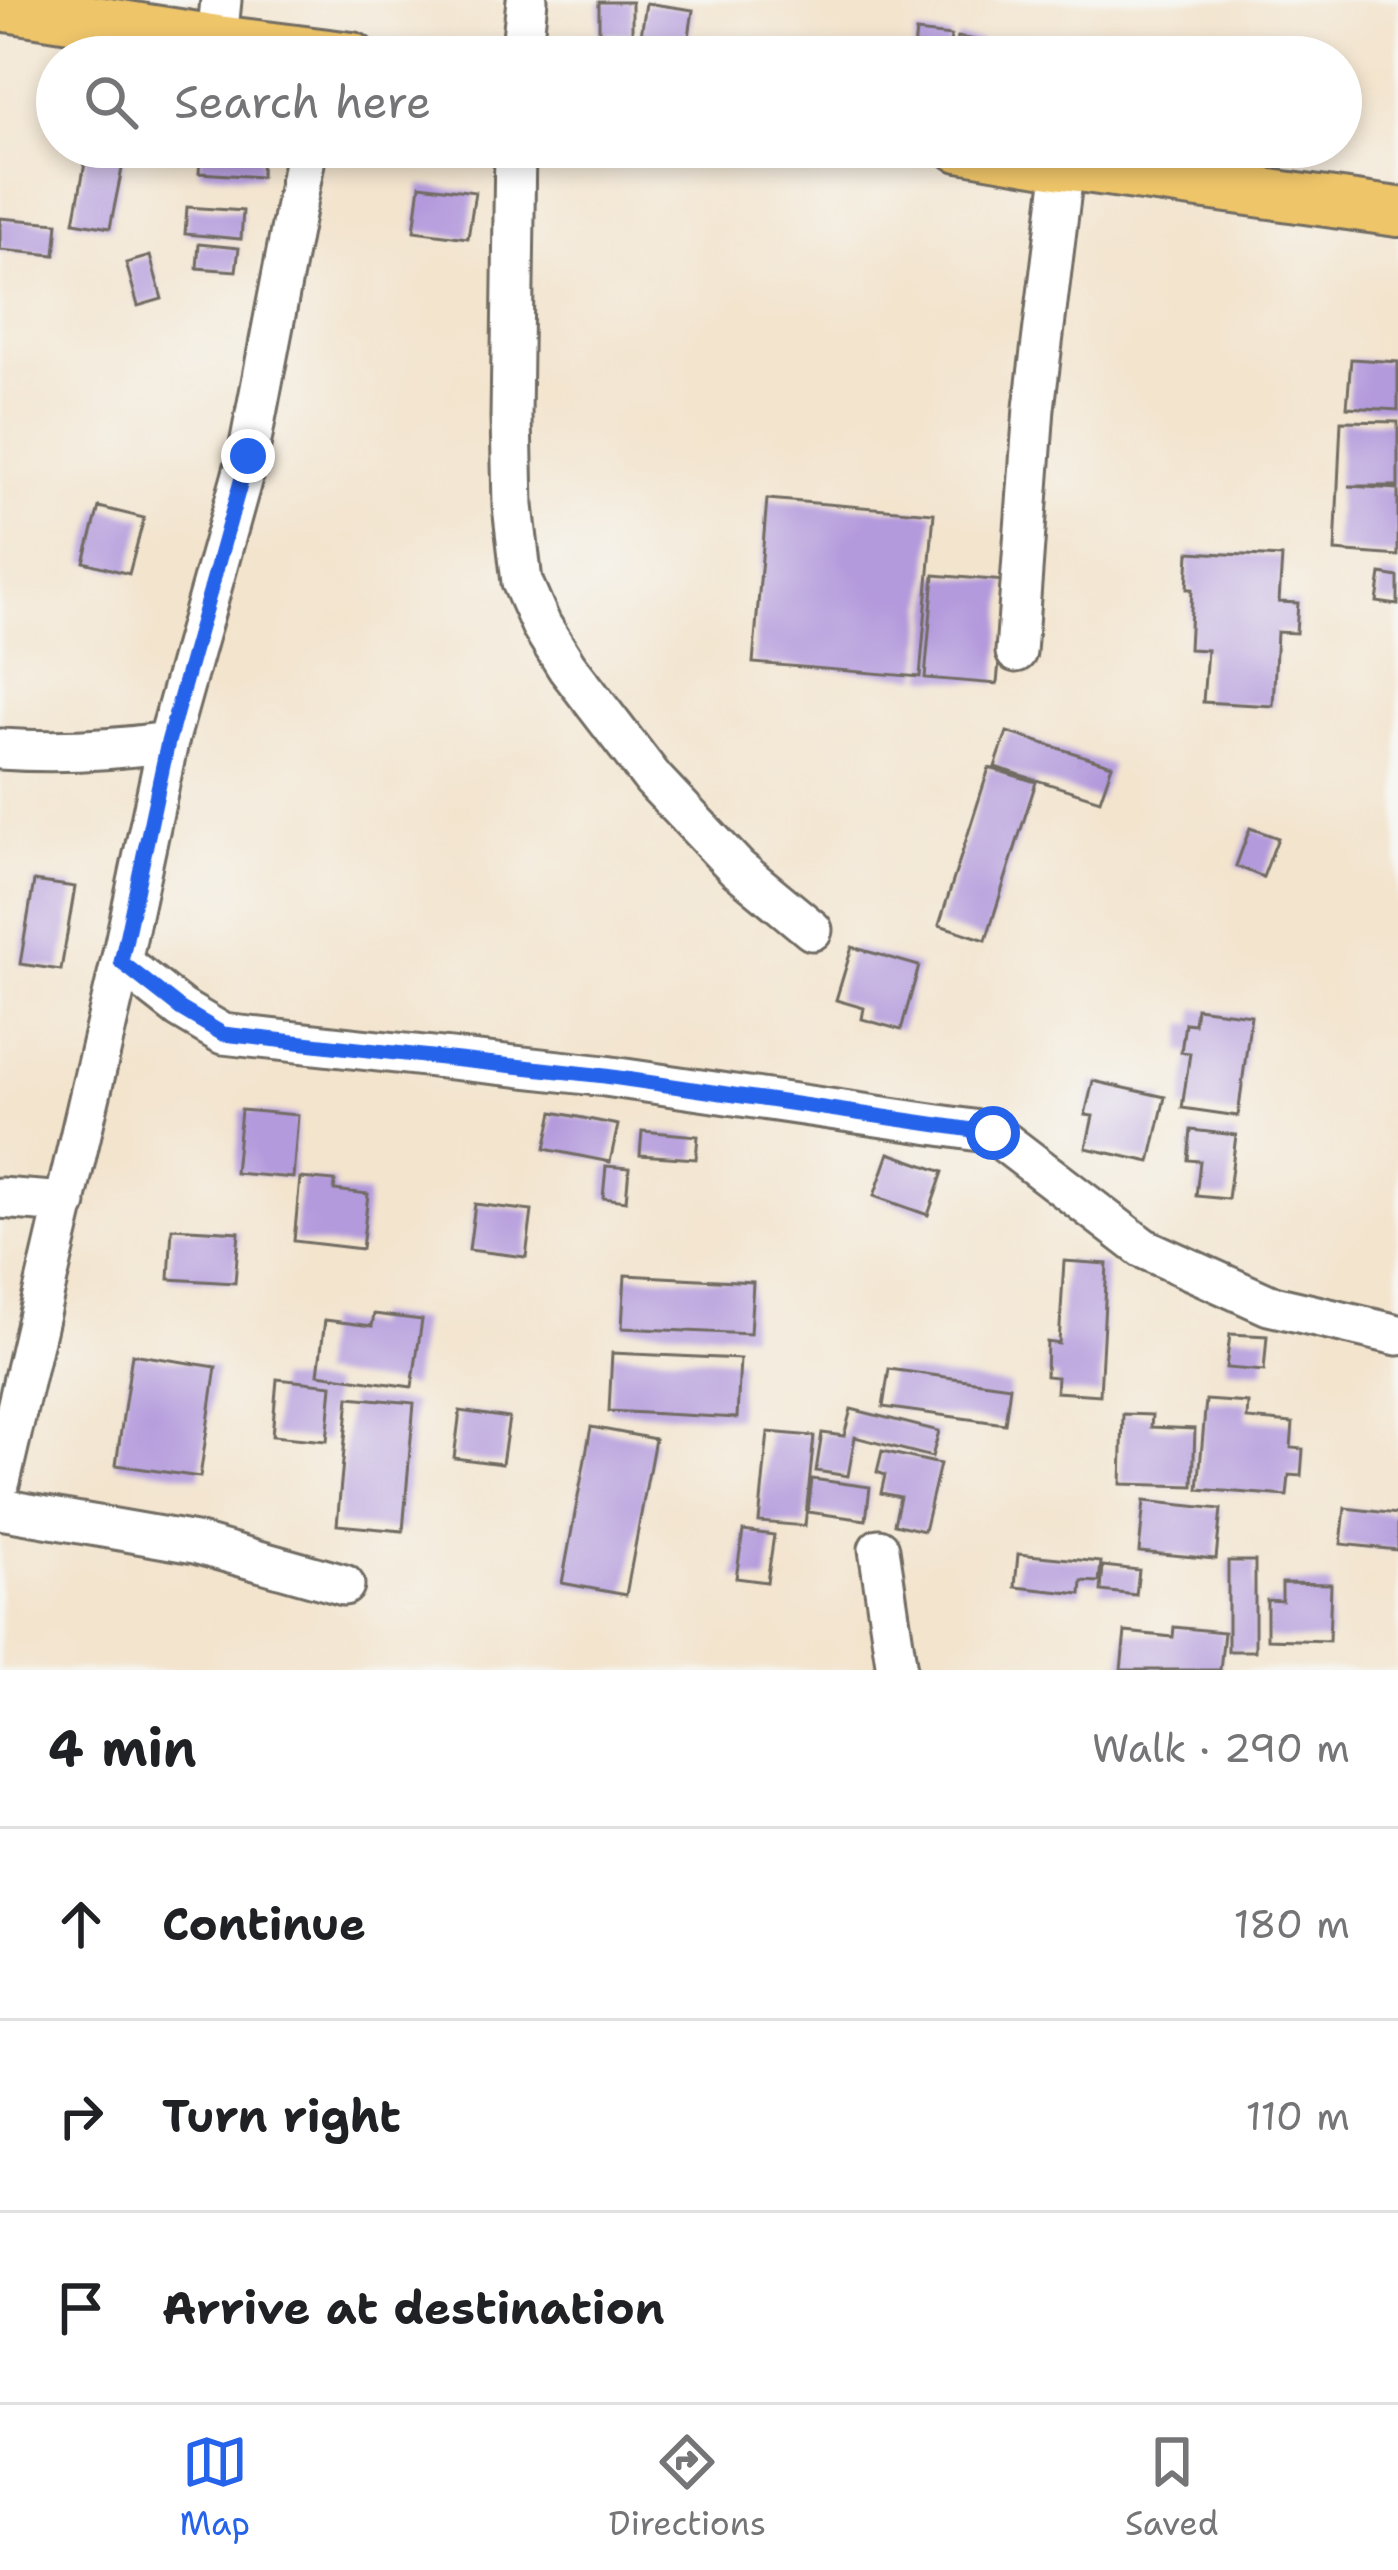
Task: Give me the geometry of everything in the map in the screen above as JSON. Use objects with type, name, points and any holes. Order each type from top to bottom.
[{"type":"main road","points":[[0,5],[219,20],[270,36]]},
{"type":"main road","points":[[1085,168],[1398,212]]},
{"type":"street","points":[[523,36],[527,0]]},
{"type":"street","points":[[0,1480],[168,742],[248,456],[303,168]]},
{"type":"street","points":[[515,168],[511,418],[513,506],[522,582],[567,667],[653,778],[736,868],[812,930]]},
{"type":"street","points":[[1016,652],[1034,408],[1064,168]]},
{"type":"street","points":[[0,749],[42,752],[168,742]]},
{"type":"street","points":[[121,962],[181,1009],[223,1034],[605,1076],[993,1133],[1143,1248],[1269,1305],[1398,1335]]},
{"type":"street","points":[[0,1198],[66,1203]]},
{"type":"street","points":[[0,1509],[195,1543],[344,1585]]},
{"type":"street","points":[[878,1549],[897,1670]]},
{"type":"building","points":[[599,2],[632,2],[632,34],[599,34]]},
{"type":"building","points":[[646,3],[693,10],[689,36],[641,36]]},
{"type":"building","points":[[84,168],[122,168],[110,228],[74,222]]},
{"type":"building","points":[[199,168],[261,168],[261,177],[199,173]]},
{"type":"building","points":[[420,185],[475,192],[468,238],[414,231]]},
{"type":"building","points":[[187,207],[243,211],[241,239],[185,234]]},
{"type":"building","points":[[0,218],[58,223],[55,255],[0,250]]},
{"type":"building","points":[[199,244],[239,248],[236,271],[197,268]]},
{"type":"building","points":[[150,256],[162,299],[138,306],[126,263]]},
{"type":"building","points":[[1351,359],[1398,362],[1398,410],[1347,407]]},
{"type":"building","points":[[1341,421],[1398,422],[1398,486],[1349,486],[1398,489],[1398,556],[1335,551]]},
{"type":"building","points":[[767,499],[934,513],[920,677],[753,663]]},
{"type":"building","points":[[99,507],[144,518],[129,574],[84,562]]},
{"type":"building","points":[[1189,552],[1282,557],[1279,602],[1298,603],[1296,633],[1277,632],[1273,706],[1203,702],[1207,650],[1189,649]]},
{"type":"building","points":[[1381,574],[1398,577],[1398,605],[1377,602]]},
{"type":"building","points":[[934,575],[1006,581],[997,684],[925,678]]},
{"type":"building","points":[[1007,732],[1112,765],[1100,800],[995,767]]},
{"type":"building","points":[[989,768],[1036,782],[986,940],[939,925]]},
{"type":"building","points":[[1250,828],[1278,838],[1263,877],[1236,866]]},
{"type":"building","points":[[34,881],[75,887],[61,970],[20,964]]},
{"type":"building","points":[[852,947],[919,966],[901,1030],[862,1019],[864,1008],[836,1000]]},
{"type":"building","points":[[1196,1008],[1251,1015],[1238,1116],[1182,1108],[1190,1053],[1181,1052],[1185,1023],[1194,1024]]},
{"type":"building","points":[[1093,1081],[1165,1097],[1150,1162],[1086,1148],[1093,1116],[1085,1115]]},
{"type":"building","points":[[241,1110],[298,1115],[293,1178],[235,1173]]},
{"type":"building","points":[[553,1112],[618,1125],[610,1162],[545,1149]]},
{"type":"building","points":[[1191,1130],[1236,1135],[1228,1199],[1196,1196],[1200,1161],[1188,1160]]},
{"type":"building","points":[[642,1131],[698,1136],[696,1159],[640,1155]]},
{"type":"building","points":[[889,1153],[943,1172],[928,1215],[874,1196]]},
{"type":"building","points":[[606,1166],[629,1168],[626,1201],[603,1198]]},
{"type":"building","points":[[300,1178],[335,1181],[334,1190],[368,1194],[362,1249],[294,1241]]},
{"type":"building","points":[[475,1204],[532,1211],[526,1257],[469,1250]]},
{"type":"building","points":[[172,1228],[239,1232],[235,1283],[169,1279]]},
{"type":"building","points":[[1064,1261],[1107,1264],[1100,1395],[1056,1392],[1057,1377],[1046,1376],[1047,1342],[1059,1344]]},
{"type":"building","points":[[625,1275],[753,1282],[750,1334],[622,1328]]},
{"type":"building","points":[[374,1314],[422,1320],[412,1387],[318,1374],[325,1320],[372,1326]]},
{"type":"building","points":[[1230,1334],[1267,1336],[1264,1371],[1226,1368]]},
{"type":"building","points":[[612,1353],[740,1359],[737,1418],[609,1411]]},
{"type":"building","points":[[132,1354],[216,1367],[200,1477],[116,1465]]},
{"type":"building","points":[[889,1369],[1010,1386],[1005,1424],[883,1407]]},
{"type":"building","points":[[277,1379],[332,1385],[327,1441],[272,1436]]},
{"type":"building","points":[[349,1397],[414,1403],[403,1531],[337,1525]]},
{"type":"building","points":[[1206,1400],[1248,1403],[1247,1419],[1293,1423],[1291,1448],[1303,1449],[1301,1476],[1289,1475],[1287,1496],[1198,1489]]},
{"type":"building","points":[[851,1409],[939,1431],[932,1457],[855,1437],[848,1476],[816,1471],[822,1433],[844,1436]]},
{"type":"building","points":[[460,1411],[509,1418],[502,1464],[454,1458]]},
{"type":"building","points":[[1123,1414],[1152,1415],[1151,1427],[1195,1429],[1193,1486],[1121,1484]]},
{"type":"building","points":[[591,1427],[655,1439],[626,1595],[562,1583]]},
{"type":"building","points":[[768,1432],[814,1436],[805,1526],[759,1522]]},
{"type":"building","points":[[882,1451],[940,1464],[924,1531],[894,1524],[900,1497],[881,1493],[885,1475],[877,1472]]},
{"type":"building","points":[[812,1479],[870,1487],[866,1520],[808,1512]]},
{"type":"building","points":[[1144,1501],[1221,1509],[1216,1559],[1139,1552]]},
{"type":"building","points":[[1345,1508],[1398,1514],[1398,1550],[1341,1544]]},
{"type":"building","points":[[743,1531],[774,1535],[767,1582],[736,1578]]},
{"type":"building","points":[[1018,1554],[1101,1562],[1099,1582],[1082,1581],[1081,1594],[1015,1587]]},
{"type":"building","points":[[1228,1561],[1255,1561],[1255,1651],[1228,1651]]},
{"type":"building","points":[[1103,1566],[1139,1570],[1136,1595],[1101,1591]]},
{"type":"building","points":[[1282,1583],[1331,1584],[1329,1641],[1267,1639],[1267,1600],[1282,1601]]},
{"type":"building","points":[[1174,1627],[1224,1632],[1220,1670],[1121,1670],[1125,1632],[1173,1637]]},
{"type":"route","points":[[248,456],[168,742],[121,962],[181,1009],[223,1034],[605,1076],[993,1133]]}]
